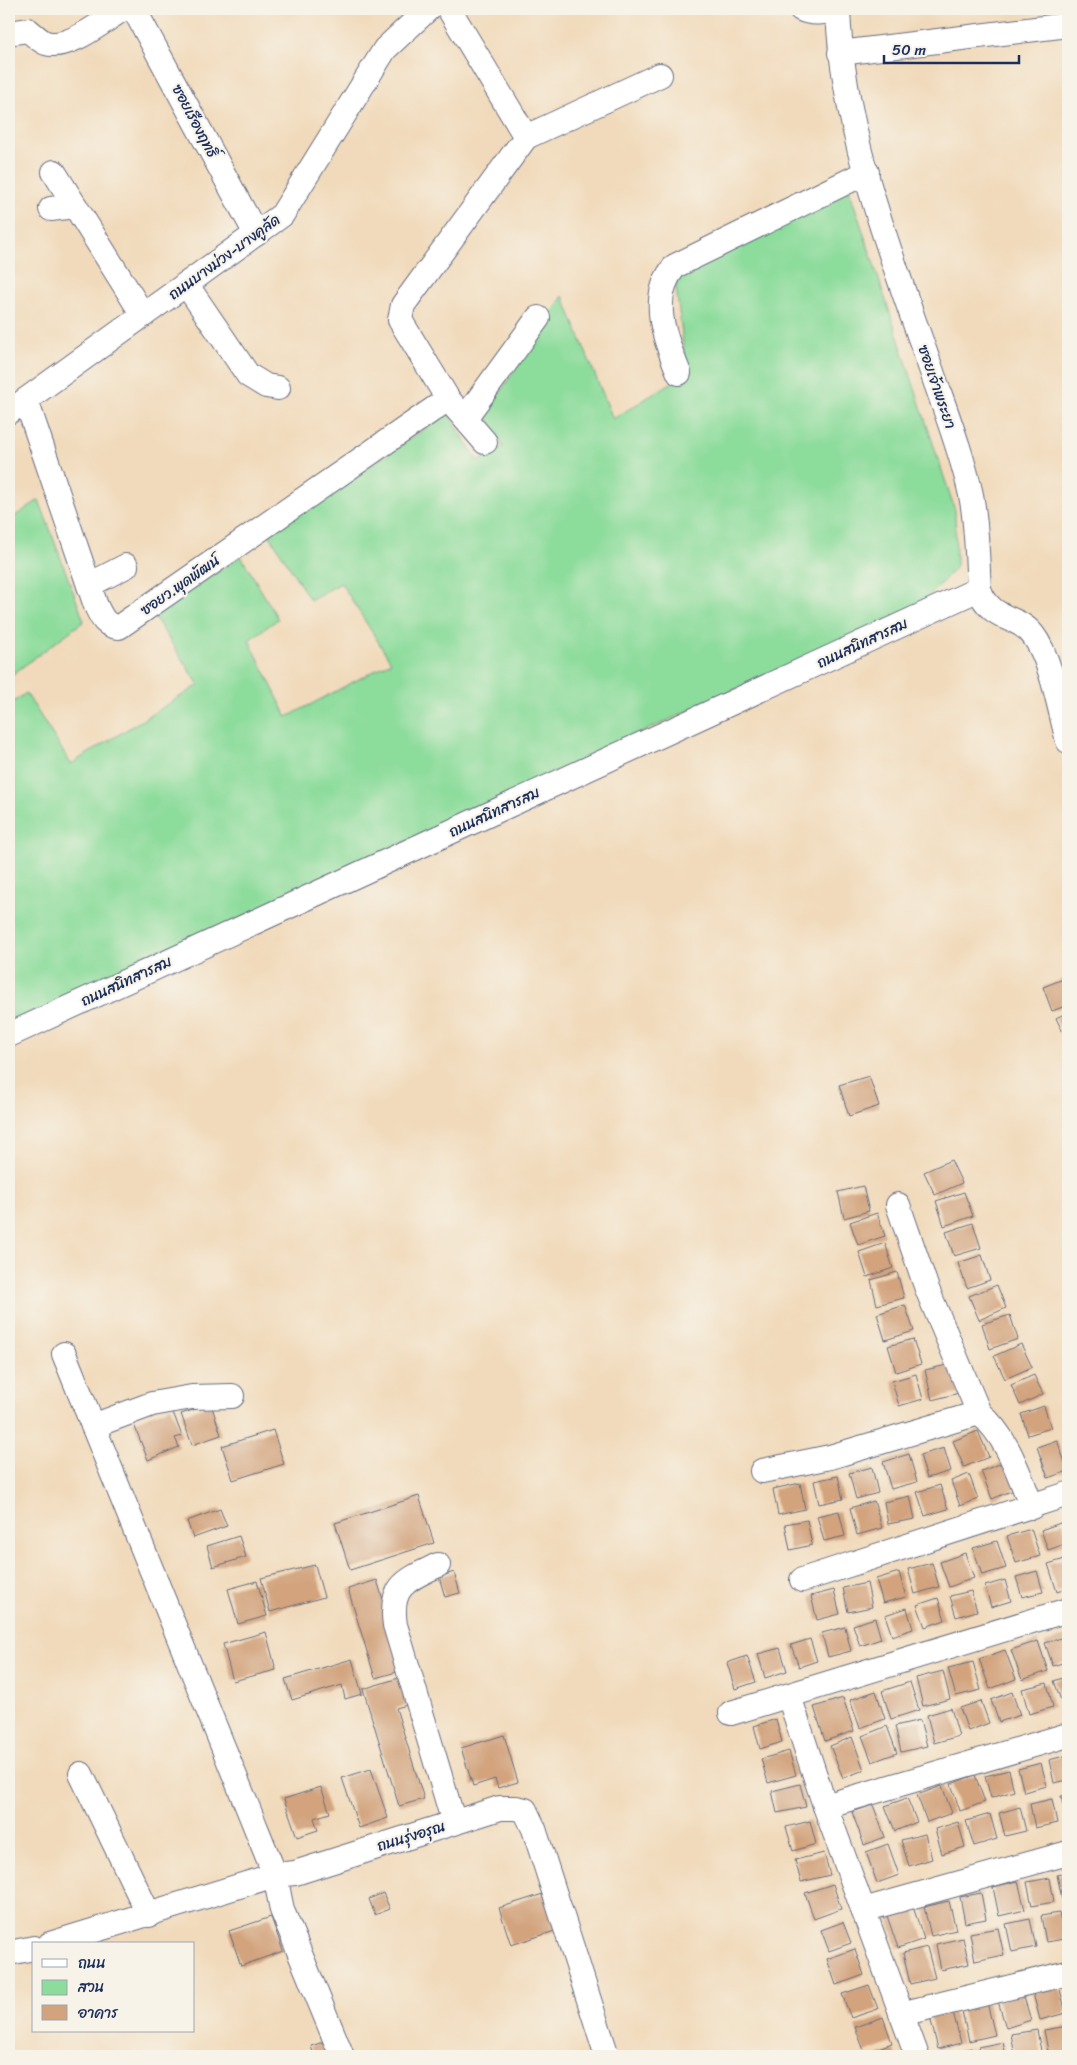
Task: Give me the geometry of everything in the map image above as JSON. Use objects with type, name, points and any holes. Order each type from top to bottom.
[{"type":"street","points":[[9,33],[28,30],[44,43],[56,45],[67,43],[123,9]]},
{"type":"street","name":"ซอยเรืองฤทธิ์","points":[[134,9],[256,234]]},
{"type":"street","points":[[449,9],[526,137]]},
{"type":"street","points":[[801,9],[806,12],[838,9]]},
{"type":"street","name":"ซอยเจ้าพระยา","points":[[838,9],[840,54],[848,98],[866,172],[894,263],[949,422],[971,495],[979,589],[983,600],[993,611],[1032,633],[1041,648],[1068,740]]},
{"type":"street","name":"ถนนบางม่วง-บางคูลัด","points":[[17,406],[282,215],[385,49],[425,10]]},
{"type":"street","points":[[840,54],[1068,25]]},
{"type":"street","points":[[485,442],[448,399],[400,320],[403,305],[526,137],[660,75]]},
{"type":"street","points":[[54,172],[143,315]]},
{"type":"street","points":[[679,373],[665,339],[660,314],[662,291],[667,275],[675,266],[866,172]]},
{"type":"street","points":[[51,209],[75,206]]},
{"type":"street","points":[[186,284],[248,375],[266,386],[278,388]]},
{"type":"street","points":[[465,418],[538,318]]},
{"type":"street","name":"ซอยว.พุดพัฒน์","points":[[17,406],[103,620],[110,626],[120,627],[448,399]]},
{"type":"street","points":[[89,585],[126,566]]},
{"type":"street","name":"ถนนสนิทสารสม","points":[[9,1035],[979,589]]},
{"type":"street","points":[[898,1205],[928,1289],[979,1413],[987,1420],[1005,1445],[1032,1507]]},
{"type":"street","points":[[64,1354],[275,1876],[282,1910],[342,2056]]},
{"type":"street","points":[[93,1426],[152,1404],[192,1397],[232,1396]]},
{"type":"street","points":[[762,1471],[830,1457],[979,1413]]},
{"type":"street","points":[[802,1580],[1068,1494]]},
{"type":"street","points":[[438,1565],[406,1580],[396,1594],[392,1609],[395,1625],[454,1823]]},
{"type":"street","points":[[731,1713],[1068,1610]]},
{"type":"street","points":[[789,1696],[825,1806],[917,2056]]},
{"type":"street","points":[[825,1806],[1068,1735]]},
{"type":"street","points":[[81,1774],[149,1915]]},
{"type":"street","name":"ถนนรุ่งอรุณ","points":[[57,1942],[275,1876],[295,1873],[500,1808],[516,1808],[525,1810],[534,1829],[607,2056]]},
{"type":"street","points":[[863,1910],[1068,1853]]},
{"type":"street","points":[[9,1953],[32,1948]]},
{"type":"street","points":[[901,2014],[1068,1973]]},
{"type":"green space","points":[[849,189],[955,510],[956,567],[924,602],[9,1025],[9,705],[26,693],[71,764],[199,685],[153,615],[241,556],[278,619],[249,640],[287,717],[391,662],[341,583],[310,600],[269,534],[448,413],[478,461],[503,447],[486,414],[563,296],[613,419],[687,373],[675,280]]},
{"type":"green space","points":[[39,500],[84,621],[9,677],[9,520]]},
{"type":"building","points":[[1066,978],[1068,1005],[1052,1011],[1043,987]]},
{"type":"building","points":[[1068,1012],[1068,1040],[1067,1041],[1056,1018]]},
{"type":"building","points":[[869,1076],[879,1106],[849,1116],[839,1085]]},
{"type":"building","points":[[951,1160],[962,1183],[935,1195],[924,1172]]},
{"type":"building","points":[[863,1186],[869,1211],[844,1218],[838,1192]]},
{"type":"building","points":[[964,1192],[973,1216],[944,1226],[936,1201]]},
{"type":"building","points":[[877,1213],[885,1236],[858,1245],[850,1222]]},
{"type":"building","points":[[973,1223],[981,1248],[954,1256],[946,1232]]},
{"type":"building","points":[[885,1243],[893,1268],[867,1277],[859,1252]]},
{"type":"building","points":[[982,1255],[990,1280],[967,1288],[958,1263]]},
{"type":"building","points":[[897,1272],[904,1298],[877,1305],[871,1280]]},
{"type":"building","points":[[997,1285],[1006,1308],[979,1320],[969,1296]]},
{"type":"building","points":[[905,1305],[914,1331],[885,1340],[877,1314]]},
{"type":"building","points":[[1010,1315],[1018,1339],[990,1349],[982,1324]]},
{"type":"building","points":[[913,1339],[921,1364],[896,1372],[888,1346]]},
{"type":"building","points":[[1021,1344],[1032,1367],[1005,1379],[994,1356]]},
{"type":"building","points":[[951,1364],[959,1393],[932,1400],[925,1370]]},
{"type":"building","points":[[916,1374],[923,1399],[899,1406],[892,1381]]},
{"type":"building","points":[[1034,1375],[1043,1394],[1020,1405],[1011,1385]]},
{"type":"building","points":[[211,1404],[221,1435],[192,1445],[181,1414]]},
{"type":"building","points":[[1044,1406],[1051,1428],[1028,1435],[1021,1414]]},
{"type":"building","points":[[171,1407],[182,1436],[175,1438],[179,1447],[148,1460],[133,1422]]},
{"type":"building","points":[[273,1430],[284,1464],[233,1480],[222,1446]]},
{"type":"building","points":[[978,1431],[989,1457],[964,1467],[953,1441]]},
{"type":"building","points":[[1057,1440],[1068,1471],[1048,1478],[1037,1447]]},
{"type":"building","points":[[944,1448],[951,1471],[927,1478],[920,1455]]},
{"type":"building","points":[[909,1454],[917,1482],[891,1489],[883,1462]]},
{"type":"building","points":[[1005,1462],[1016,1489],[992,1499],[981,1471]]},
{"type":"building","points":[[872,1467],[878,1493],[856,1499],[849,1473]]},
{"type":"building","points":[[969,1474],[978,1499],[960,1506],[951,1481]]},
{"type":"building","points":[[838,1476],[843,1499],[819,1504],[814,1481]]},
{"type":"building","points":[[800,1483],[805,1509],[778,1515],[773,1489]]},
{"type":"building","points":[[940,1485],[948,1509],[925,1516],[917,1492]]},
{"type":"building","points":[[419,1496],[434,1543],[350,1570],[335,1523]]},
{"type":"building","points":[[910,1496],[915,1519],[888,1524],[884,1502]]},
{"type":"building","points":[[874,1501],[882,1528],[857,1535],[850,1508]]},
{"type":"building","points":[[220,1509],[227,1526],[193,1538],[187,1521]]},
{"type":"building","points":[[839,1511],[845,1536],[824,1541],[817,1516]]},
{"type":"building","points":[[807,1520],[812,1545],[790,1550],[785,1524]]},
{"type":"building","points":[[1063,1522],[1068,1543],[1048,1550],[1041,1530]]},
{"type":"building","points":[[1031,1529],[1040,1556],[1016,1563],[1007,1536]]},
{"type":"building","points":[[239,1536],[246,1557],[213,1567],[207,1546]]},
{"type":"building","points":[[997,1541],[1006,1568],[982,1575],[973,1548]]},
{"type":"building","points":[[965,1553],[974,1578],[949,1587],[940,1562]]},
{"type":"building","points":[[1068,1558],[1068,1588],[1057,1592],[1048,1564]]},
{"type":"building","points":[[932,1563],[939,1587],[915,1594],[908,1569]]},
{"type":"building","points":[[315,1565],[324,1597],[270,1612],[261,1578]]},
{"type":"building","points":[[1037,1571],[1043,1592],[1022,1597],[1016,1577]]},
{"type":"building","points":[[454,1572],[460,1593],[445,1597],[439,1577]]},
{"type":"building","points":[[899,1572],[906,1597],[883,1603],[876,1579]]},
{"type":"building","points":[[377,1580],[404,1670],[375,1678],[348,1589]]},
{"type":"building","points":[[1005,1580],[1011,1601],[991,1607],[985,1586]]},
{"type":"building","points":[[257,1581],[267,1616],[238,1624],[228,1589]]},
{"type":"building","points":[[867,1583],[872,1607],[848,1612],[843,1588]]},
{"type":"building","points":[[834,1590],[840,1614],[817,1620],[811,1596]]},
{"type":"building","points":[[971,1591],[977,1611],[956,1617],[950,1596]]},
{"type":"building","points":[[938,1598],[945,1620],[925,1627],[917,1605]]},
{"type":"building","points":[[907,1608],[913,1629],[892,1636],[885,1615]]},
{"type":"building","points":[[875,1618],[881,1639],[860,1646],[853,1625]]},
{"type":"building","points":[[845,1627],[851,1651],[828,1657],[822,1633]]},
{"type":"building","points":[[266,1632],[276,1670],[233,1681],[223,1644]]},
{"type":"building","points":[[1068,1636],[1068,1661],[1053,1666],[1045,1643]]},
{"type":"building","points":[[810,1639],[817,1661],[799,1667],[791,1645]]},
{"type":"building","points":[[1038,1641],[1048,1671],[1022,1680],[1011,1650]]},
{"type":"building","points":[[780,1648],[787,1671],[765,1678],[758,1654]]},
{"type":"building","points":[[1005,1650],[1016,1679],[990,1689],[979,1659]]},
{"type":"building","points":[[747,1656],[756,1682],[735,1689],[727,1663]]},
{"type":"building","points":[[352,1659],[362,1694],[345,1699],[342,1685],[292,1700],[285,1679]]},
{"type":"building","points":[[973,1662],[981,1690],[956,1696],[948,1668]]},
{"type":"building","points":[[943,1671],[950,1699],[923,1706],[916,1678]]},
{"type":"building","points":[[1068,1676],[1068,1701],[1062,1703],[1054,1681]]},
{"type":"building","points":[[402,1677],[411,1704],[396,1708],[424,1799],[399,1806],[363,1689]]},
{"type":"building","points":[[910,1682],[919,1710],[891,1719],[882,1691]]},
{"type":"building","points":[[1047,1683],[1053,1707],[1029,1714],[1022,1689]]},
{"type":"building","points":[[876,1691],[885,1719],[860,1728],[850,1700]]},
{"type":"building","points":[[1012,1692],[1020,1715],[999,1722],[991,1700]]},
{"type":"building","points":[[843,1698],[854,1731],[825,1741],[814,1707]]},
{"type":"building","points":[[981,1701],[989,1723],[968,1731],[960,1708]]},
{"type":"building","points":[[951,1708],[959,1736],[934,1743],[927,1715]]},
{"type":"building","points":[[776,1719],[782,1742],[760,1749],[754,1726]]},
{"type":"building","points":[[920,1720],[927,1746],[901,1752],[895,1726]]},
{"type":"building","points":[[887,1726],[897,1753],[872,1762],[862,1736]]},
{"type":"building","points":[[504,1735],[518,1782],[498,1788],[495,1779],[473,1786],[461,1748]]},
{"type":"building","points":[[852,1737],[864,1770],[843,1778],[830,1746]]},
{"type":"building","points":[[789,1751],[796,1775],[768,1783],[761,1759]]},
{"type":"building","points":[[1068,1755],[1068,1780],[1054,1783],[1049,1760]]},
{"type":"building","points":[[1041,1763],[1047,1786],[1024,1792],[1018,1769]]},
{"type":"building","points":[[371,1769],[388,1818],[359,1828],[342,1778]]},
{"type":"building","points":[[1009,1770],[1014,1791],[991,1798],[985,1776]]},
{"type":"building","points":[[975,1775],[985,1802],[960,1811],[951,1784]]},
{"type":"building","points":[[800,1784],[806,1807],[777,1813],[772,1791]]},
{"type":"building","points":[[942,1786],[952,1813],[927,1822],[917,1795]]},
{"type":"building","points":[[321,1787],[330,1813],[314,1818],[318,1830],[297,1837],[284,1799]]},
{"type":"building","points":[[1068,1795],[1068,1818],[1066,1818],[1061,1796]]},
{"type":"building","points":[[907,1798],[917,1822],[895,1831],[885,1806]]},
{"type":"building","points":[[1052,1799],[1057,1823],[1035,1828],[1030,1804]]},
{"type":"building","points":[[873,1805],[885,1837],[864,1845],[852,1812]]},
{"type":"building","points":[[1020,1807],[1026,1831],[1005,1836],[999,1813]]},
{"type":"building","points":[[990,1814],[997,1839],[974,1846],[966,1821]]},
{"type":"building","points":[[810,1821],[816,1844],[793,1851],[786,1827]]},
{"type":"building","points":[[958,1822],[965,1847],[942,1854],[935,1829]]},
{"type":"building","points":[[925,1834],[932,1859],[909,1866],[901,1840]]},
{"type":"building","points":[[888,1844],[899,1875],[877,1883],[866,1852]]},
{"type":"building","points":[[824,1853],[830,1875],[801,1882],[795,1860]]},
{"type":"building","points":[[1068,1872],[1068,1897],[1062,1899],[1057,1875]]},
{"type":"building","points":[[1050,1878],[1054,1902],[1032,1906],[1027,1882]]},
{"type":"building","points":[[1018,1881],[1025,1910],[999,1916],[993,1887]]},
{"type":"building","points":[[833,1884],[841,1909],[814,1919],[805,1893]]},
{"type":"building","points":[[383,1893],[390,1909],[375,1915],[369,1899]]},
{"type":"building","points":[[546,1893],[558,1930],[511,1945],[499,1908]]},
{"type":"building","points":[[981,1893],[986,1919],[965,1923],[960,1897]]},
{"type":"building","points":[[949,1901],[956,1930],[931,1936],[924,1907]]},
{"type":"building","points":[[913,1907],[924,1939],[898,1948],[887,1916]]},
{"type":"building","points":[[1059,1913],[1064,1939],[1046,1942],[1041,1916]]},
{"type":"building","points":[[271,1917],[283,1951],[241,1966],[229,1931]]},
{"type":"building","points":[[1030,1919],[1036,1947],[1012,1952],[1006,1924]]},
{"type":"building","points":[[843,1922],[851,1943],[829,1951],[821,1930]]},
{"type":"building","points":[[998,1928],[1004,1955],[975,1961],[970,1933]]},
{"type":"building","points":[[963,1938],[969,1964],[941,1970],[936,1944]]},
{"type":"building","points":[[927,1947],[935,1978],[910,1984],[903,1953]]},
{"type":"building","points":[[855,1949],[864,1975],[836,1985],[827,1959]]},
{"type":"building","points":[[869,1985],[878,2009],[851,2018],[842,1994]]},
{"type":"building","points":[[1059,1986],[1066,2013],[1040,2020],[1033,1993]]},
{"type":"building","points":[[1023,1994],[1031,2020],[1006,2028],[998,2001]]},
{"type":"building","points":[[987,2002],[995,2035],[969,2041],[961,2007]]},
{"type":"building","points":[[953,2012],[961,2043],[938,2049],[930,2017]]},
{"type":"building","points":[[883,2017],[892,2043],[865,2053],[855,2027]]},
{"type":"building","points":[[1068,2026],[1068,2053],[1049,2056],[1044,2030]]},
{"type":"building","points":[[1037,2030],[1042,2056],[1015,2056],[1011,2034]]},
{"type":"building","points":[[326,2041],[337,2056],[314,2056],[311,2046]]},
{"type":"building","points":[[1003,2042],[1006,2056],[980,2056],[978,2047]]},
{"type":"building","points":[[971,2048],[973,2056],[944,2055]]},
{"type":"building","points":[[894,2050],[896,2056],[878,2056]]}]
